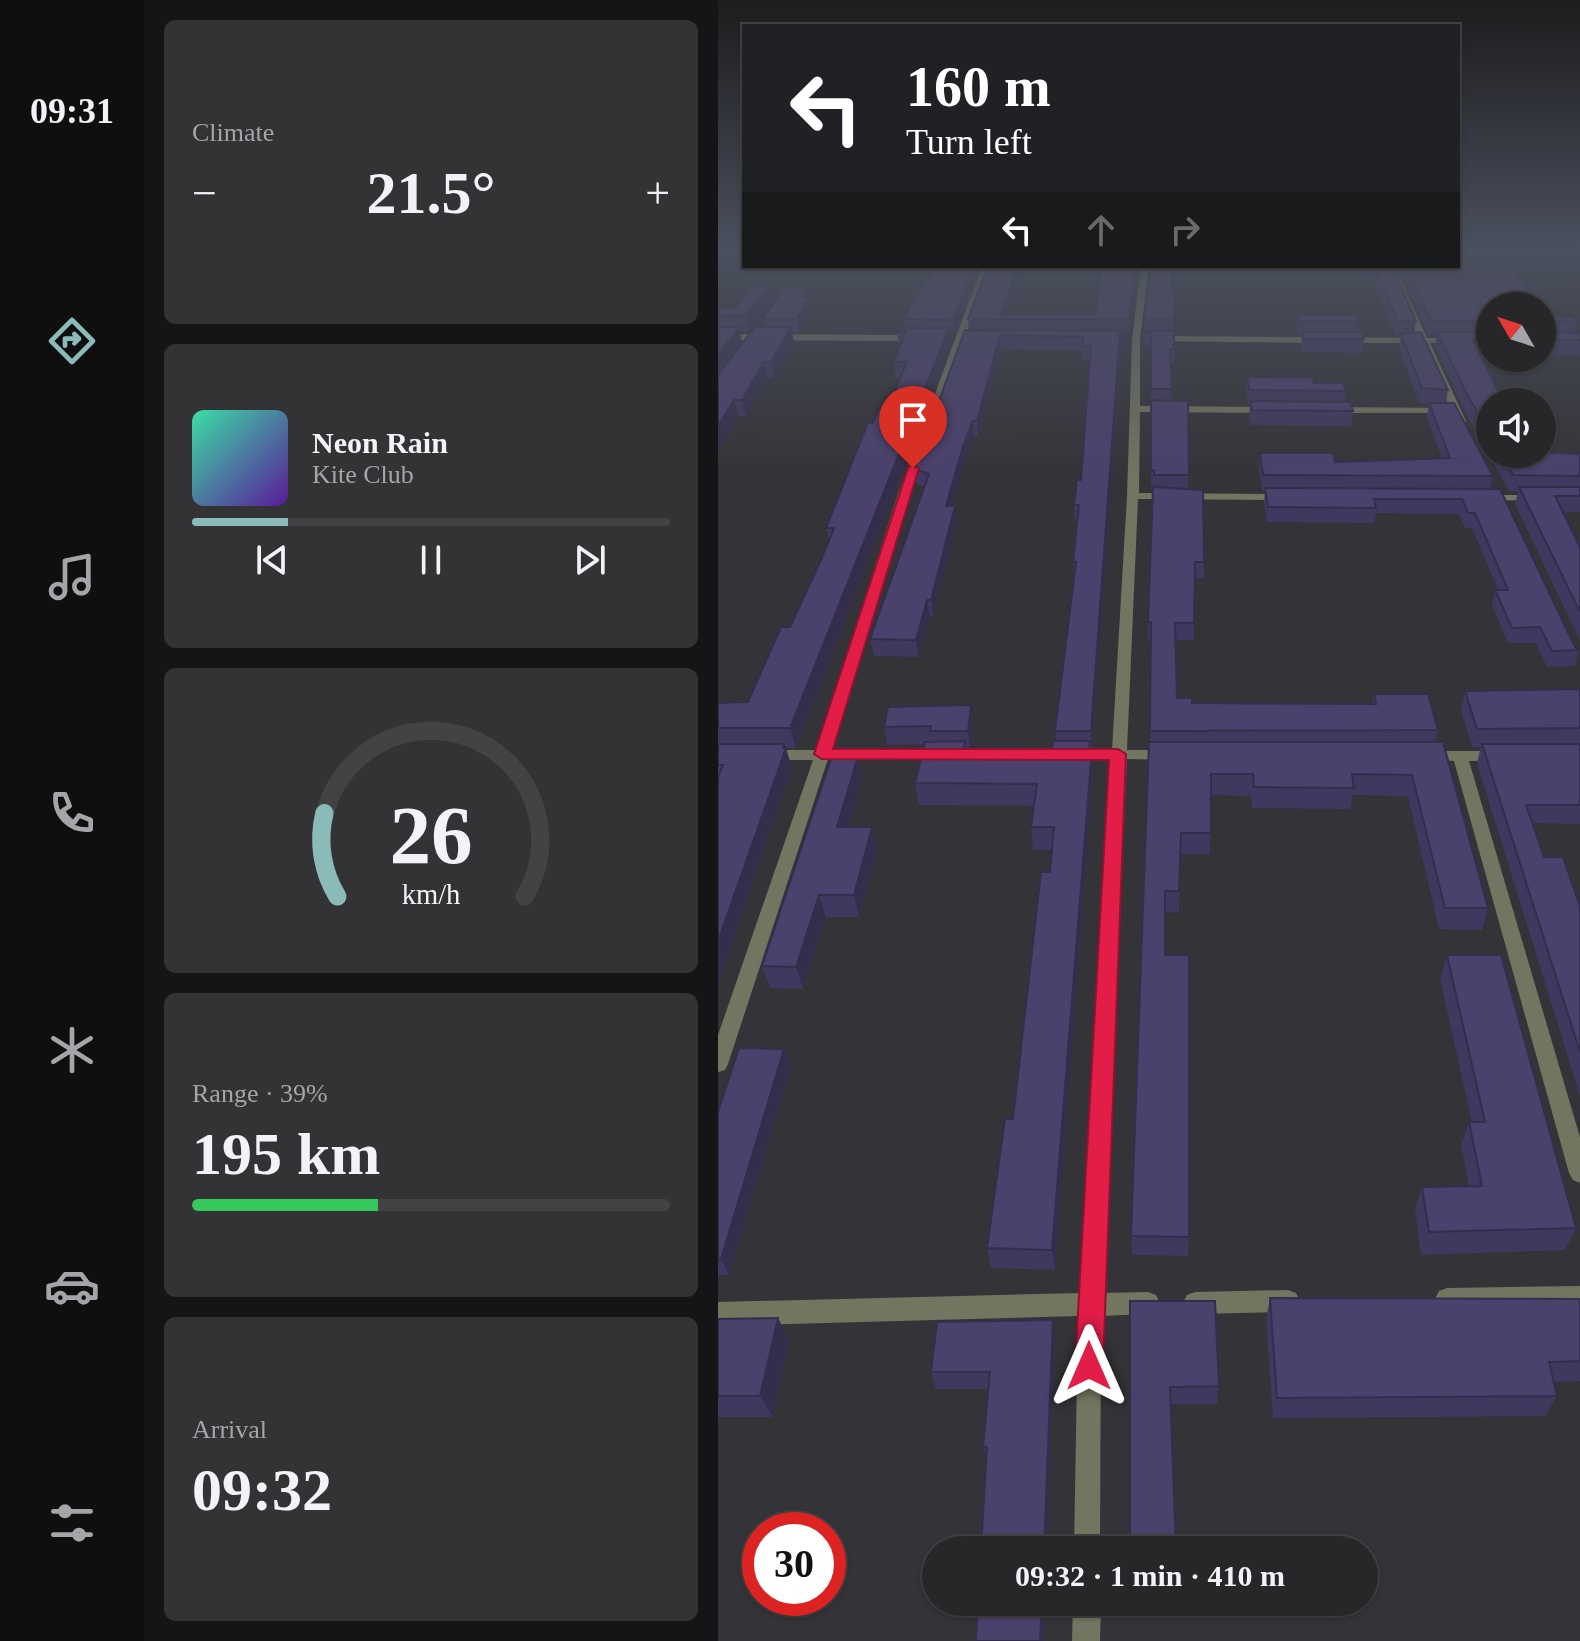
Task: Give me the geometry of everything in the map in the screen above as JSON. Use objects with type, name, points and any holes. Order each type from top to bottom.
[{"type":"street","points":[[720,1052],[822,754],[904,494],[970,326]]},
{"type":"street","points":[[1087,1536],[1090,1304],[1133,496],[1135,409],[1129,339],[1132,326]]},
{"type":"street","points":[[1419,326],[1469,436]]},
{"type":"street","points":[[744,350],[760,327]]},
{"type":"street","points":[[718,337],[928,338]]},
{"type":"street","points":[[944,338],[967,338]]},
{"type":"street","points":[[1129,339],[1476,341]]},
{"type":"street","points":[[1135,409],[1288,410]]},
{"type":"street","points":[[1318,410],[1456,411]]},
{"type":"street","points":[[1496,485],[1509,512]]},
{"type":"street","points":[[1133,496],[1303,497]]},
{"type":"street","points":[[1472,498],[1580,498]]},
{"type":"street","points":[[748,755],[962,754]]},
{"type":"street","points":[[1056,754],[1180,755]]},
{"type":"street","points":[[1413,756],[1520,756]]},
{"type":"street","points":[[1460,756],[1580,1173]]},
{"type":"street","points":[[1422,1300],[1580,1297]]},
{"type":"street","points":[[718,1314],[1311,1301]]},
{"type":"street","points":[[1086,1641],[1087,1616]]},
{"type":"building","points":[[718,327],[739,327],[718,356]]},
{"type":"building","points":[[755,327],[791,327],[771,362],[764,362],[742,400],[734,400],[718,426],[718,375]]},
{"type":"building","points":[[898,328],[949,328],[790,728],[718,728],[718,703],[748,702],[781,627],[790,627],[821,560],[834,528],[826,528],[868,423],[873,423],[882,402],[890,402],[907,362],[894,362],[906,331],[897,331]]},
{"type":"building","points":[[965,330],[1128,331],[1120,333],[1091,731],[1055,731],[1076,562],[1073,562],[1079,505],[1074,505],[1077,480],[1081,480],[1091,346],[1082,346],[1084,337],[1000,335],[977,421],[973,421],[963,446],[946,506],[955,506],[931,600],[927,600],[916,640],[870,639],[929,474],[914,469]]},
{"type":"building","points":[[1143,331],[1174,331],[1174,349],[1170,349],[1172,389],[1151,389],[1151,334]]},
{"type":"building","points":[[1302,332],[1362,332],[1364,339],[1303,339]]},
{"type":"building","points":[[1421,332],[1448,390],[1422,388],[1401,334]]},
{"type":"building","points":[[1437,332],[1476,332],[1476,340],[1473,340],[1476,346],[1476,372],[1489,372],[1497,388],[1476,388],[1476,410]]},
{"type":"building","points":[[1556,332],[1580,333],[1580,340],[1556,340]]},
{"type":"building","points":[[1247,377],[1312,377],[1314,383],[1343,383],[1346,391],[1249,390]]},
{"type":"building","points":[[1151,400],[1188,401],[1189,475],[1154,475],[1154,470],[1151,470]]},
{"type":"building","points":[[1250,401],[1350,402],[1353,411],[1252,410]]},
{"type":"building","points":[[1429,403],[1454,403],[1476,444],[1476,468],[1489,468],[1493,476],[1263,475],[1260,453],[1333,453],[1335,462],[1450,458]]},
{"type":"building","points":[[1556,453],[1580,454],[1580,476],[1513,475],[1509,468],[1556,468]]},
{"type":"building","points":[[1153,487],[1203,490],[1204,562],[1195,562],[1194,623],[1175,623],[1177,698],[1192,698],[1192,703],[1376,704],[1374,694],[1428,694],[1438,730],[1150,731],[1151,622],[1148,622]]},
{"type":"building","points":[[1519,487],[1580,487],[1580,496],[1555,496],[1580,547],[1580,612]]},
{"type":"building","points":[[1265,488],[1500,489],[1579,650],[1552,651],[1540,627],[1512,628],[1495,590],[1508,590],[1475,513],[1468,513],[1462,499],[1374,499],[1376,508],[1268,507]]},
{"type":"building","points":[[1580,689],[1580,728],[1477,729],[1465,691]]},
{"type":"building","points":[[971,705],[968,731],[930,731],[931,726],[884,727],[888,707]]},
{"type":"building","points":[[965,741],[964,748],[1052,749],[1053,741],[1090,741],[1089,749],[1092,749],[1052,1250],[987,1248],[1005,1119],[1013,1119],[1041,872],[1050,872],[1054,827],[1031,827],[1037,784],[915,783],[925,742]]},
{"type":"building","points":[[1149,742],[1443,742],[1488,908],[1445,908],[1412,775],[1352,774],[1354,788],[1254,787],[1253,774],[1211,774],[1211,833],[1181,833],[1179,891],[1165,891],[1165,955],[1189,955],[1189,1237],[1131,1236]]},
{"type":"building","points":[[718,744],[784,744],[783,748],[786,748],[718,941],[718,778],[723,765],[718,765]]},
{"type":"building","points":[[1482,744],[1580,744],[1580,805],[1526,805],[1544,857],[1563,857],[1580,907],[1580,1052]]},
{"type":"building","points":[[832,756],[858,756],[837,827],[872,827],[854,895],[819,895],[796,967],[762,966]]},
{"type":"building","points":[[1447,955],[1501,955],[1576,1228],[1429,1232],[1422,1187],[1482,1186],[1469,1122],[1485,1122]]},
{"type":"building","points":[[739,1048],[784,1049],[721,1259],[718,1259],[718,1112]]},
{"type":"building","points":[[1270,1298],[1580,1299],[1580,1361],[1549,1362],[1557,1396],[1277,1398]]},
{"type":"building","points":[[1130,1301],[1215,1301],[1219,1386],[1170,1387],[1175,1536],[1130,1536]]},
{"type":"building","points":[[778,1318],[760,1396],[718,1396],[718,1319]]},
{"type":"building","points":[[1053,1320],[1045,1536],[982,1536],[987,1447],[983,1447],[990,1372],[931,1372],[937,1322]]},
{"type":"building","points":[[977,1616],[1041,1616],[1040,1641],[976,1641]]},
{"type":"route","points":[[913,468],[822,754],[1118,754],[1089,1366]]}]
